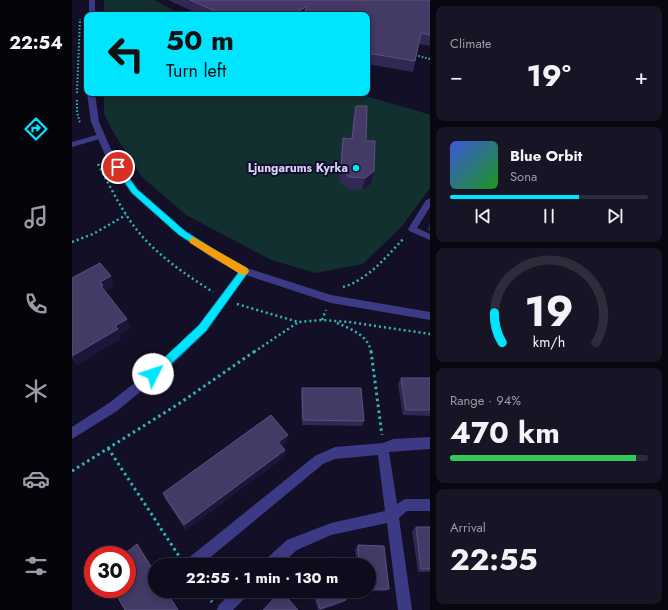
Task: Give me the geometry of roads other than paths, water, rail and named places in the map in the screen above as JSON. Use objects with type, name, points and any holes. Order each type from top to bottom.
[{"type":"street","points":[[92,0],[92,12]]},
{"type":"street","points":[[91,96],[95,122],[100,136],[109,155],[134,191],[182,233],[215,255],[244,271],[331,299],[430,316]]},
{"type":"street","points":[[72,434],[113,407],[164,366],[203,328],[244,271]]},
{"type":"street","points":[[190,558],[319,460],[335,453],[383,449],[393,445],[430,443]]},
{"type":"street","points":[[383,449],[405,610]]},
{"type":"street","points":[[278,558],[292,545],[331,529],[392,516],[405,505],[430,505]]},
{"type":"street","points":[[224,610],[235,598]]},
{"type":"lane","points":[[72,145],[100,136]]},
{"type":"lane","points":[[429,201],[412,229],[430,237]]},
{"type":"place","name":"Ljungarums Kyrka","points":[[356,168]]}]
